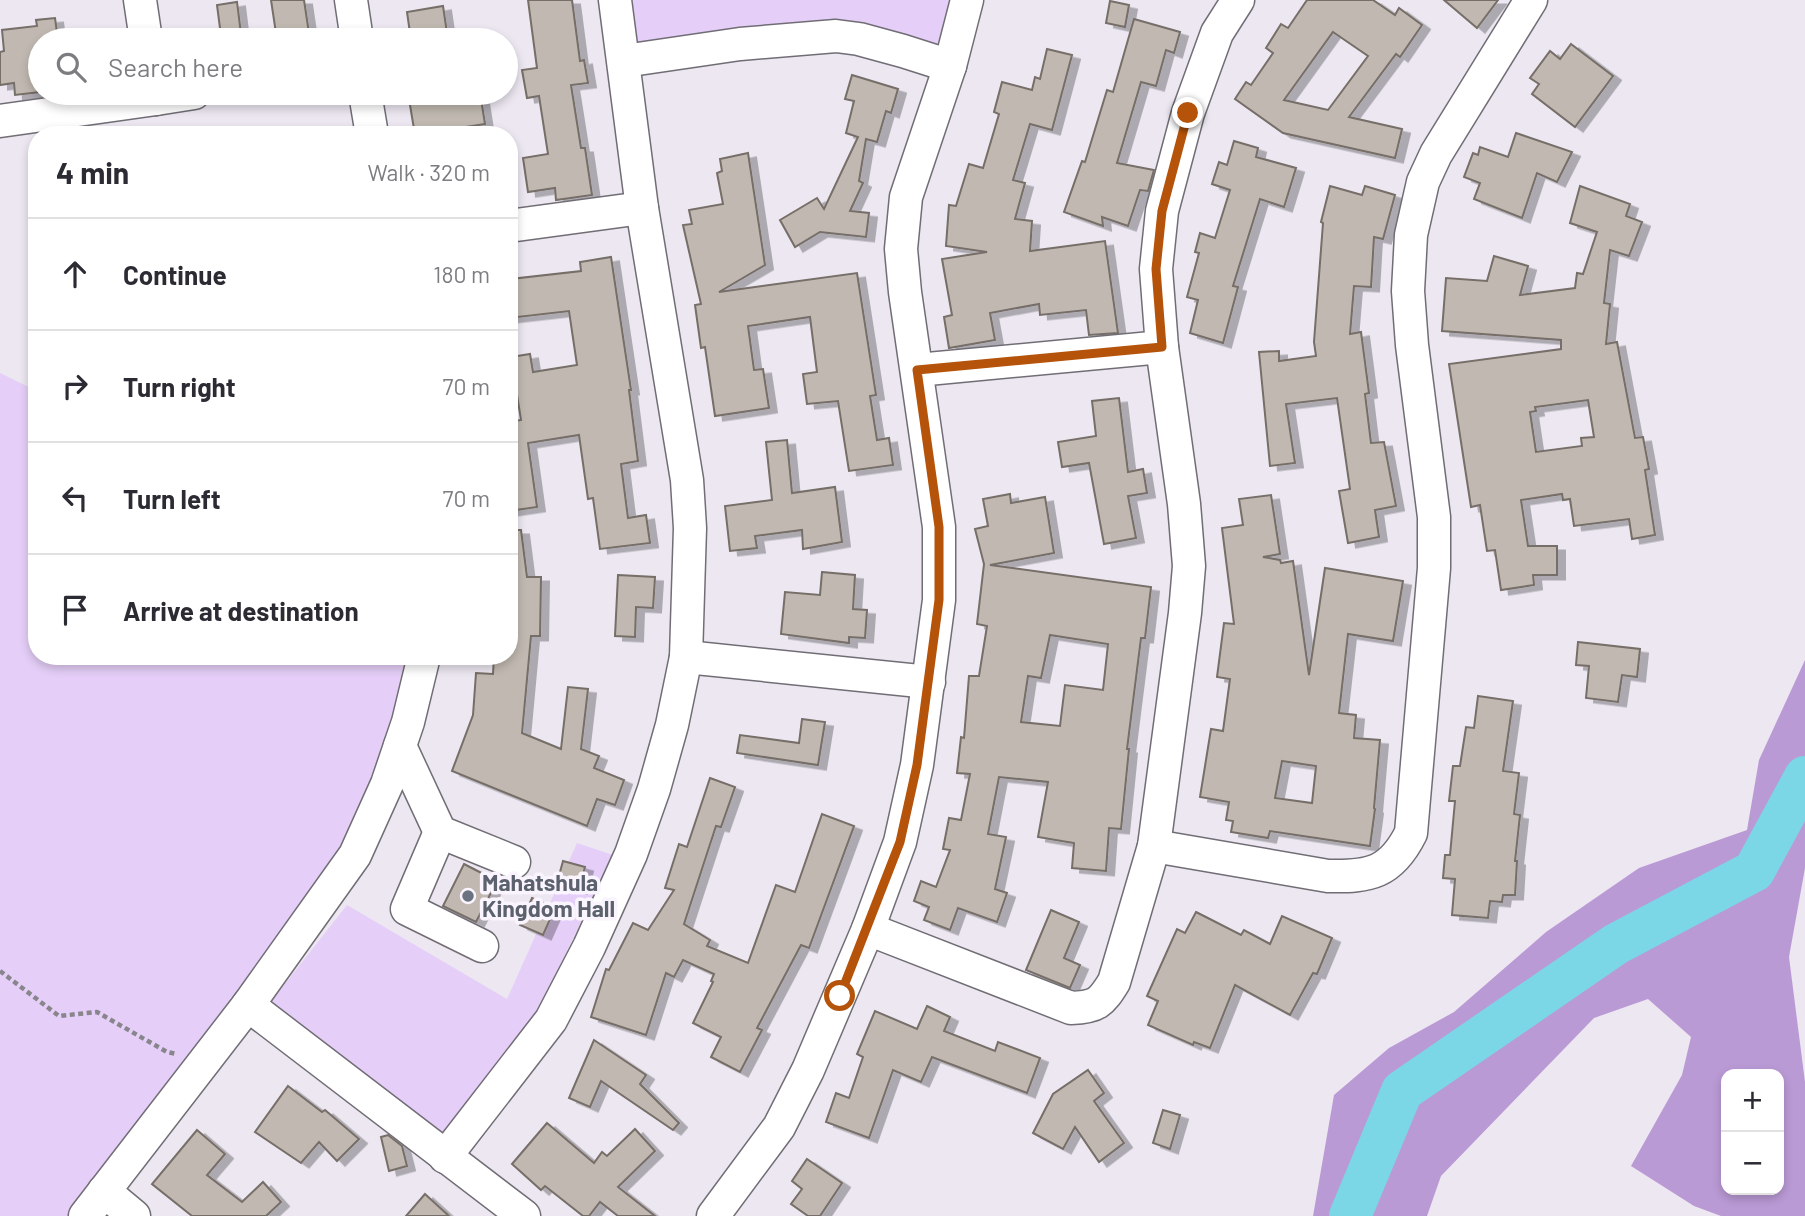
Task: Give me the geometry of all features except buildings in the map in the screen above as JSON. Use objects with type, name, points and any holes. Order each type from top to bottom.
[{"type":"street","points":[[140,0],[144,28]]},
{"type":"street","points":[[351,0],[355,28]]},
{"type":"street","points":[[445,1157],[551,1020],[589,947],[631,854],[654,789],[672,725],[686,657],[690,528],[687,480],[642,208],[615,0]]},
{"type":"street","points":[[713,1216],[779,1127],[808,1070],[868,929],[900,842],[917,765],[939,600],[939,527],[901,249],[906,197],[950,66],[967,0]]},
{"type":"street","points":[[868,929],[1071,1008],[1088,1007],[1102,1001],[1114,982],[1154,846],[1189,566],[1184,504],[1162,347],[1156,269],[1162,211],[1188,113],[1217,33],[1238,0]]},
{"type":"street","points":[[1154,846],[1328,876],[1355,876],[1382,868],[1401,853],[1411,833],[1434,555],[1434,517],[1412,345],[1408,291],[1411,235],[1423,182],[1436,154],[1531,0]]},
{"type":"street","points":[[624,61],[740,44],[836,36],[903,51],[950,66]]},
{"type":"street","points":[[0,121],[99,105]]},
{"type":"street","points":[[367,105],[370,126]]},
{"type":"street","points":[[518,225],[642,208]]},
{"type":"street","points":[[917,370],[1162,347]]},
{"type":"street","points":[[686,657],[929,682]]},
{"type":"street","points":[[134,1216],[95,1204],[248,1005],[355,855],[387,784],[422,665]]},
{"type":"street","points":[[400,746],[440,832],[514,862]]},
{"type":"street","points":[[440,832],[407,909],[482,946]]},
{"type":"street","points":[[248,1005],[524,1216]]},
{"type":"path","points":[[0,971],[59,1016],[97,1012],[167,1052],[205,1062]]},
{"type":"shaded area","points":[[627,0],[960,0],[950,39],[933,49],[633,50]]},
{"type":"shaded area","points":[[0,373],[28,387],[28,665],[413,665],[346,851],[76,1216],[0,1216]]},
{"type":"shaded area","points":[[1805,660],[1805,868],[1789,957],[1805,1082],[1805,1216],[1721,1216],[1694,1206],[1631,1166],[1682,1075],[1691,1037],[1648,999],[1594,1018],[1441,1176],[1427,1216],[1313,1216],[1334,1095],[1389,1048],[1454,1012],[1546,932],[1639,868],[1747,830],[1759,760]]},
{"type":"shaded area","points":[[577,843],[613,855],[538,1011],[443,1137],[269,1004],[347,905],[507,999]]},
{"type":"waterway","points":[[1350,1216],[1402,1091],[1616,944],[1754,871],[1805,777]]},
{"type":"place","name":"Mahatshula Kingdom Hall","points":[[468,896]]},
{"type":"route","points":[[840,996],[900,842],[917,765],[929,682],[939,600],[939,527],[917,370],[1162,347],[1156,269],[1162,211],[1188,113]]}]
